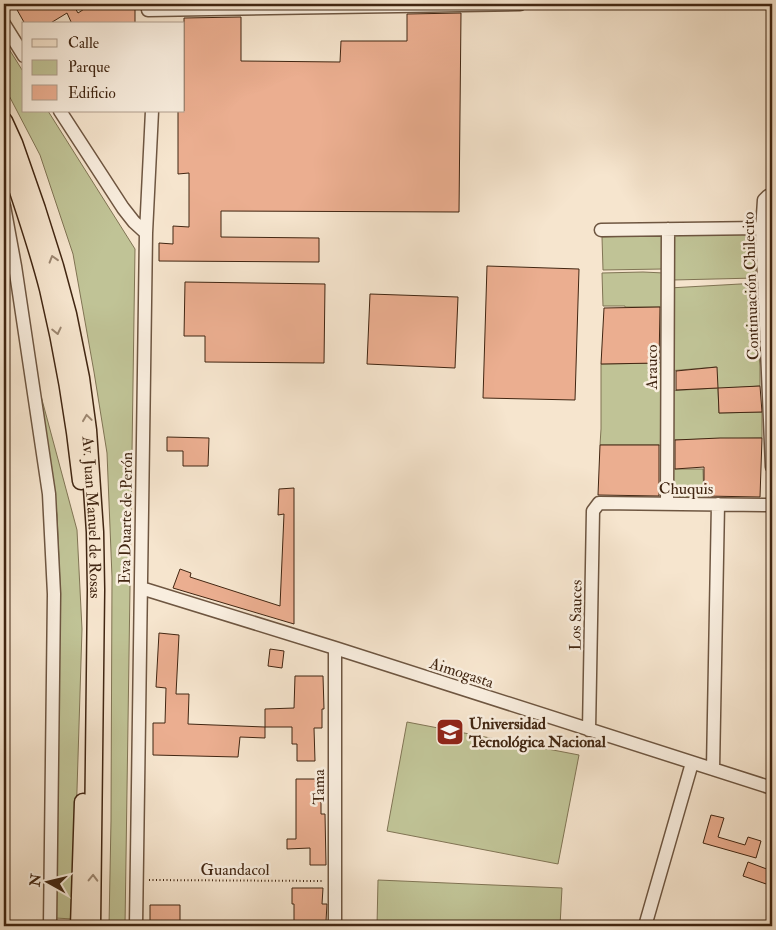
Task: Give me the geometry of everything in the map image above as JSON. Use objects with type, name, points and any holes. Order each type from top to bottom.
[{"type":"main road","name":"Av. Juan Manuel de Rosas","points":[[4,121],[14,143],[55,266],[68,314],[81,378],[88,430],[95,532],[96,590],[92,926]]},
{"type":"main road","name":"Av. Juan Manuel de Rosas","points":[[4,150],[47,287],[61,348],[77,440],[83,504],[86,651],[79,926]]},
{"type":"street","points":[[148,22],[148,7],[520,4]]},
{"type":"street","points":[[4,24],[22,53]]},
{"type":"street","points":[[61,112],[123,208],[146,233]]},
{"type":"street","name":"Eva Duarte de Perón","points":[[136,926],[146,233],[152,112]]},
{"type":"street","name":"Continuación Chilecito","points":[[770,196],[764,200],[762,228],[772,467]]},
{"type":"street","points":[[4,206],[15,266],[49,494],[51,524],[54,594],[50,926]]},
{"type":"street","points":[[602,230],[762,228]]},
{"type":"street","name":"Arauco","points":[[667,504],[668,229]]},
{"type":"street","name":"Chuquis","points":[[599,503],[772,505]]},
{"type":"street","name":"Los Sauces","points":[[589,730],[593,512],[599,503]]},
{"type":"street","points":[[713,769],[718,504]]},
{"type":"street","name":"Aimogasta","points":[[140,588],[335,648],[772,788]]},
{"type":"street","name":"Tama","points":[[335,648],[335,926]]},
{"type":"street","points":[[645,926],[692,763]]},
{"type":"path","name":"Guandacol","points":[[136,880],[334,881]]},
{"type":"green space","points":[[4,41],[22,70],[22,112],[49,112],[135,249],[125,926],[109,926],[112,577],[107,453],[73,254],[40,155],[4,86]]},
{"type":"green space","points":[[755,232],[756,278],[673,280],[672,235]]},
{"type":"green space","points":[[662,235],[663,269],[603,270],[602,237]]},
{"type":"green space","points":[[602,273],[664,273],[663,307],[603,306]]},
{"type":"green space","points":[[758,283],[760,386],[718,389],[719,413],[762,412],[762,438],[669,440],[668,391],[717,388],[716,367],[668,371],[667,445],[600,445],[601,364],[668,363],[669,288]]},
{"type":"green space","points":[[41,396],[77,530],[82,629],[73,919],[55,918],[60,583],[57,515]]},
{"type":"green space","points":[[668,469],[703,469],[704,503],[667,504]]},
{"type":"green space","points":[[407,722],[579,755],[558,864],[387,831]]},
{"type":"green space","points":[[378,880],[562,888],[560,926],[377,926]]},
{"type":"building","points":[[23,4],[83,4],[75,8],[78,13],[92,4],[135,4],[135,22],[71,22],[67,13],[52,22],[24,22],[16,8]]},
{"type":"building","points":[[461,13],[459,212],[221,211],[221,237],[319,238],[319,262],[159,261],[159,243],[173,244],[173,226],[189,227],[189,173],[178,174],[178,112],[185,112],[184,18],[241,17],[241,61],[340,62],[341,41],[407,41],[407,14]]},
{"type":"building","points":[[487,266],[579,269],[575,400],[483,398]]},
{"type":"building","points":[[185,282],[325,284],[324,363],[205,362],[205,336],[184,336]]},
{"type":"building","points":[[370,294],[458,297],[455,368],[367,364]]},
{"type":"building","points":[[660,307],[659,363],[601,364],[604,308]]},
{"type":"building","points":[[717,367],[718,388],[676,390],[676,371]]},
{"type":"building","points":[[760,386],[762,412],[719,413],[718,388]]},
{"type":"building","points":[[167,437],[209,438],[208,466],[183,466],[183,451],[167,451]]},
{"type":"building","points":[[762,438],[760,497],[704,496],[704,467],[675,469],[675,440]]},
{"type":"building","points":[[600,445],[659,445],[659,496],[598,495]]},
{"type":"building","points":[[294,488],[294,624],[173,588],[180,569],[191,573],[190,577],[280,606],[284,514],[278,515],[279,489]]},
{"type":"building","points":[[159,633],[179,635],[176,694],[189,694],[188,724],[265,727],[265,738],[240,737],[238,757],[153,755],[153,723],[165,723],[166,688],[156,687]]},
{"type":"building","points":[[270,649],[284,651],[282,668],[268,666]]},
{"type":"building","points":[[295,676],[323,676],[324,709],[322,709],[322,728],[314,728],[315,761],[297,761],[297,744],[292,744],[292,727],[265,727],[265,709],[294,708]]},
{"type":"building","points":[[296,779],[321,779],[321,814],[325,814],[326,865],[310,865],[310,848],[287,849],[287,839],[296,839]]},
{"type":"building","points":[[711,815],[724,818],[718,837],[745,845],[748,837],[761,841],[756,858],[703,843]]},
{"type":"building","points":[[748,862],[772,871],[772,886],[743,876]]},
{"type":"building","points":[[292,888],[323,888],[322,904],[327,904],[326,921],[321,921],[321,926],[309,926],[309,921],[294,921]]},
{"type":"building","points":[[150,905],[180,905],[180,926],[150,926]]},
{"type":"place","name":"Universidad Tecnológica Nacional","points":[[450,732]]}]
